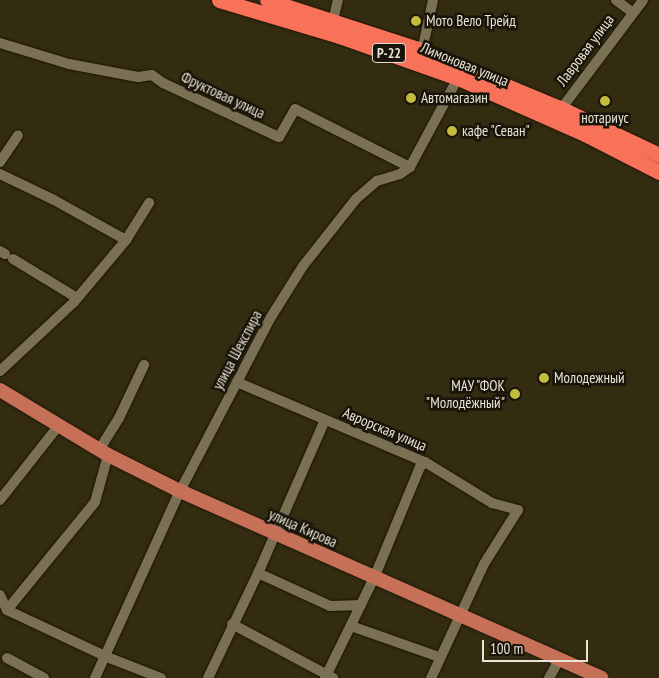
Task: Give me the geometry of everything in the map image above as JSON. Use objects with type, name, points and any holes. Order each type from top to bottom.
[{"type":"highway","name":"Лимоновая улица","points":[[219,0],[339,36],[557,114]]},
{"type":"highway","name":"Лимоновая улица","points":[[266,0],[422,51],[557,114]]},
{"type":"highway","name":"Р-22","points":[[557,114],[659,155]]},
{"type":"highway","name":"Р-22","points":[[557,114],[659,172]]},
{"type":"main road","name":"улица Кирова","points":[[0,390],[104,453],[180,491],[601,678]]},
{"type":"street","points":[[333,21],[338,0]]},
{"type":"street","points":[[422,51],[433,0]]},
{"type":"street","points":[[616,0],[632,13]]},
{"type":"street","name":"Лавровая улица","points":[[557,114],[643,0]]},
{"type":"street","name":"Фруктовая улица","points":[[0,43],[69,64],[138,77],[152,75],[163,83],[278,137],[295,109],[410,167]]},
{"type":"street","points":[[410,167],[458,78]]},
{"type":"street","points":[[0,162],[18,134]]},
{"type":"street","name":"улица Шекспира","points":[[96,678],[180,491],[271,317],[303,266],[356,199],[377,181],[400,174],[410,167]]},
{"type":"street","points":[[0,174],[54,200],[126,240]]},
{"type":"street","points":[[0,371],[77,298],[126,240],[149,203]]},
{"type":"street","points":[[6,254],[77,298]]},
{"type":"street","points":[[7,610],[95,502],[104,453],[144,365]]},
{"type":"street","name":"Аврорская улица","points":[[237,382],[425,462],[492,503],[518,510],[490,558],[484,564],[460,616]]},
{"type":"street","points":[[208,678],[232,624],[258,573],[325,420]]},
{"type":"street","points":[[0,500],[59,425]]},
{"type":"street","points":[[232,624],[328,677],[374,578],[420,467],[425,462]]},
{"type":"street","points":[[258,573],[330,606],[361,605]]},
{"type":"street","points":[[0,595],[7,610],[106,657],[161,678]]},
{"type":"street","points":[[431,678],[460,616]]},
{"type":"street","points":[[351,626],[439,658]]},
{"type":"street","points":[[7,658],[44,678]]},
{"type":"street","points":[[549,678],[559,660]]},
{"type":"place","name":"Мото Вело Трейд","points":[[416,21]]},
{"type":"place","name":"Автомагазин","points":[[411,98]]},
{"type":"place","name":"нотариус","points":[[605,101]]},
{"type":"place","name":"кафе \"Севан\"","points":[[452,131]]},
{"type":"place","name":"Молодежный","points":[[544,378]]},
{"type":"place","name":"МАУ \"ФОК \"Молодёжный\"","points":[[515,394]]}]
